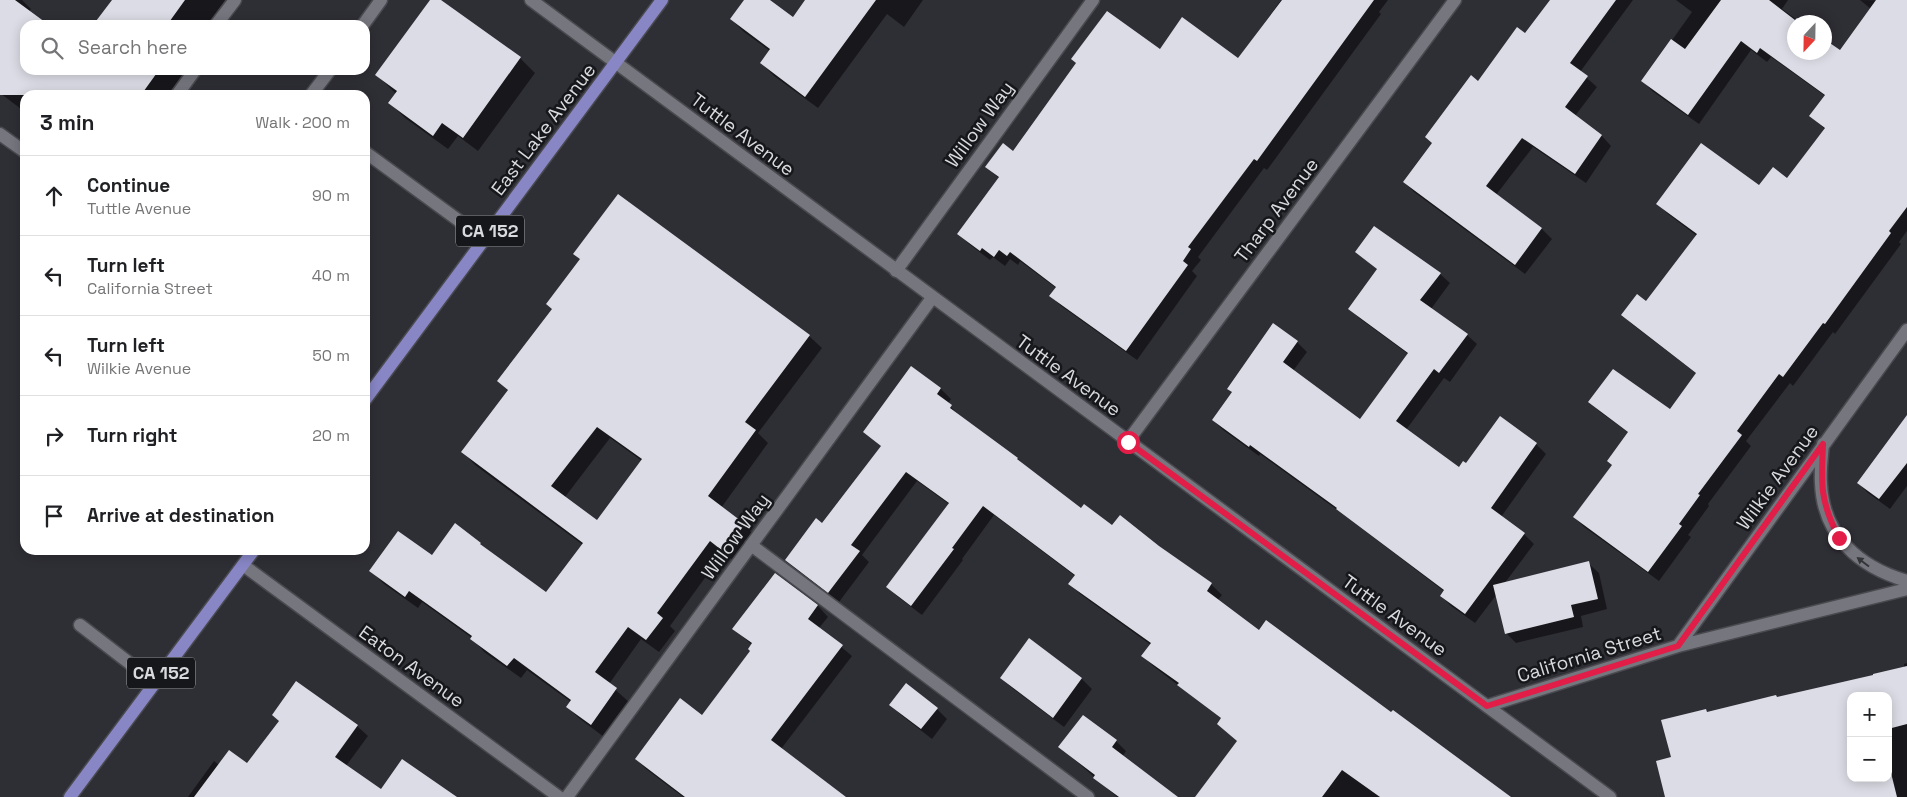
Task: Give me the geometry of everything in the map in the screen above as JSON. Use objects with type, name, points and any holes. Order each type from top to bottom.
[{"type":"main road","name":"East Lake Avenue","points":[[370,393],[662,0]]},
{"type":"main road","name":"CA 152","points":[[70,797],[250,555]]},
{"type":"street","points":[[220,20],[235,0]]},
{"type":"street","points":[[367,20],[381,0]]},
{"type":"street","name":"Tuttle Avenue","points":[[531,0],[1610,797]]},
{"type":"street","name":"Willow Way","points":[[896,271],[1093,0]]},
{"type":"street","name":"Tharp Avenue","points":[[1128,442],[1455,0]]},
{"type":"street","points":[[181,90],[191,75]]},
{"type":"street","points":[[315,90],[326,75]]},
{"type":"street","points":[[0,134],[20,148]]},
{"type":"street","points":[[370,156],[484,239]]},
{"type":"street","name":"Willow Way","points":[[567,797],[932,298]]},
{"type":"street","name":"Wilkie Avenue","points":[[1678,646],[1907,330]]},
{"type":"street","points":[[1823,444],[1822,493],[1830,521],[1839,538],[1852,554],[1869,566],[1890,576],[1907,581]]},
{"type":"street","points":[[752,545],[1088,797]]},
{"type":"street","name":"Eaton Avenue","points":[[243,565],[559,797]]},
{"type":"street","name":"California Street","points":[[1487,706],[1678,646],[1907,589]]},
{"type":"street","points":[[80,625],[154,682]]},
{"type":"building","points":[[0,0],[15,0],[42,20],[20,20],[20,75],[155,75],[145,90],[20,90],[20,95],[0,95]]},
{"type":"building","points":[[112,0],[185,0],[171,20],[97,20]]},
{"type":"building","points":[[430,0],[441,0],[521,57],[463,138],[442,123],[433,136],[388,103],[397,91],[375,75]]},
{"type":"building","points":[[744,0],[770,0],[793,17],[805,0],[876,0],[805,97],[760,63],[770,49],[730,19]]},
{"type":"building","points":[[1282,0],[1374,0],[1257,161],[1254,159],[1188,247],[1191,249],[1183,261],[1188,265],[1126,351],[1049,296],[1056,287],[1010,252],[1007,256],[999,250],[994,257],[982,248],[980,251],[957,234],[999,177],[985,167],[1003,143],[1013,151],[1076,63],[1071,59],[1107,11],[1160,49],[1182,17],[1238,58]]},
{"type":"building","points":[[1550,0],[1616,0],[1570,63],[1588,76],[1565,107],[1602,135],[1575,174],[1522,138],[1486,186],[1542,228],[1515,265],[1403,182],[1432,143],[1425,137],[1471,75],[1478,81],[1517,27],[1525,33]]},
{"type":"building","points":[[1721,0],[1769,0],[1788,15],[1787,60],[1832,60],[1832,44],[1840,50],[1876,0],[1907,0],[1907,207],[1889,231],[1891,233],[1825,324],[1823,323],[1783,377],[1779,374],[1737,431],[1742,435],[1698,494],[1700,495],[1679,524],[1682,526],[1648,572],[1573,517],[1612,465],[1607,461],[1628,432],[1588,402],[1613,369],[1670,409],[1696,373],[1621,315],[1637,294],[1646,301],[1697,234],[1656,204],[1701,143],[1759,185],[1773,167],[1787,178],[1825,128],[1809,116],[1825,95],[1760,48],[1757,53],[1741,41],[1688,115],[1641,81],[1671,39],[1685,49]]},
{"type":"building","points":[[618,194],[810,335],[745,422],[756,430],[708,496],[745,524],[724,552],[710,541],[657,613],[663,618],[646,640],[628,627],[595,672],[617,688],[591,725],[566,707],[571,700],[514,658],[507,666],[470,639],[472,636],[409,591],[405,597],[369,571],[398,531],[432,555],[455,523],[480,544],[546,592],[583,543],[461,452],[508,390],[497,381],[552,309],[546,304],[580,259],[573,254]],"holes":[[[597,427],[642,459],[597,520],[551,486]]]},
{"type":"building","points":[[1374,226],[1441,273],[1420,300],[1468,334],[1439,373],[1434,369],[1396,421],[1459,467],[1463,461],[1466,463],[1500,416],[1537,443],[1491,508],[1525,533],[1465,614],[1440,596],[1444,590],[1337,508],[1212,420],[1232,392],[1227,389],[1273,323],[1298,341],[1283,362],[1360,419],[1408,353],[1348,309],[1377,269],[1355,252]]},
{"type":"building","points":[[911,366],[941,388],[937,394],[952,405],[950,408],[1018,458],[1081,508],[1084,504],[1112,525],[1120,515],[1159,546],[1212,583],[1207,591],[1259,630],[1266,620],[1511,797],[1380,797],[1342,770],[1322,797],[1195,797],[1237,741],[1217,724],[1221,718],[1177,685],[1179,683],[1141,656],[1151,643],[1068,584],[1075,575],[983,506],[952,548],[954,549],[911,606],[886,587],[949,503],[906,472],[851,545],[860,551],[828,593],[785,560],[816,518],[822,523],[881,446],[863,432]]},
{"type":"building","points":[[1907,415],[1907,463],[1879,499],[1857,483]]},
{"type":"building","points":[[1589,561],[1598,599],[1571,605],[1574,617],[1505,634],[1493,585]]},
{"type":"building","points":[[775,573],[818,605],[808,619],[843,645],[771,740],[846,797],[685,797],[635,759],[680,698],[702,715],[750,651],[748,649],[752,643],[732,629]]},
{"type":"building","points":[[1029,638],[1082,678],[1053,718],[1000,678]]},
{"type":"building","points":[[1907,666],[1907,724],[1892,728],[1892,692],[1847,692],[1847,782],[1892,782],[1892,777],[1897,797],[1665,797],[1656,761],[1671,757],[1661,720],[1706,709],[1707,712],[1776,695],[1777,697]]},
{"type":"building","points":[[296,681],[358,725],[335,757],[381,789],[402,759],[457,797],[194,797],[229,750],[247,763],[279,721],[272,715]]},
{"type":"building","points":[[906,683],[938,708],[921,729],[889,705]]},
{"type":"building","points":[[1083,715],[1117,740],[1112,747],[1178,797],[1119,797],[1093,778],[1095,775],[1058,747]]},
{"type":"route","points":[[1128,442],[1487,706],[1678,646],[1823,444],[1821,484],[1824,502],[1830,521],[1839,538]]}]
